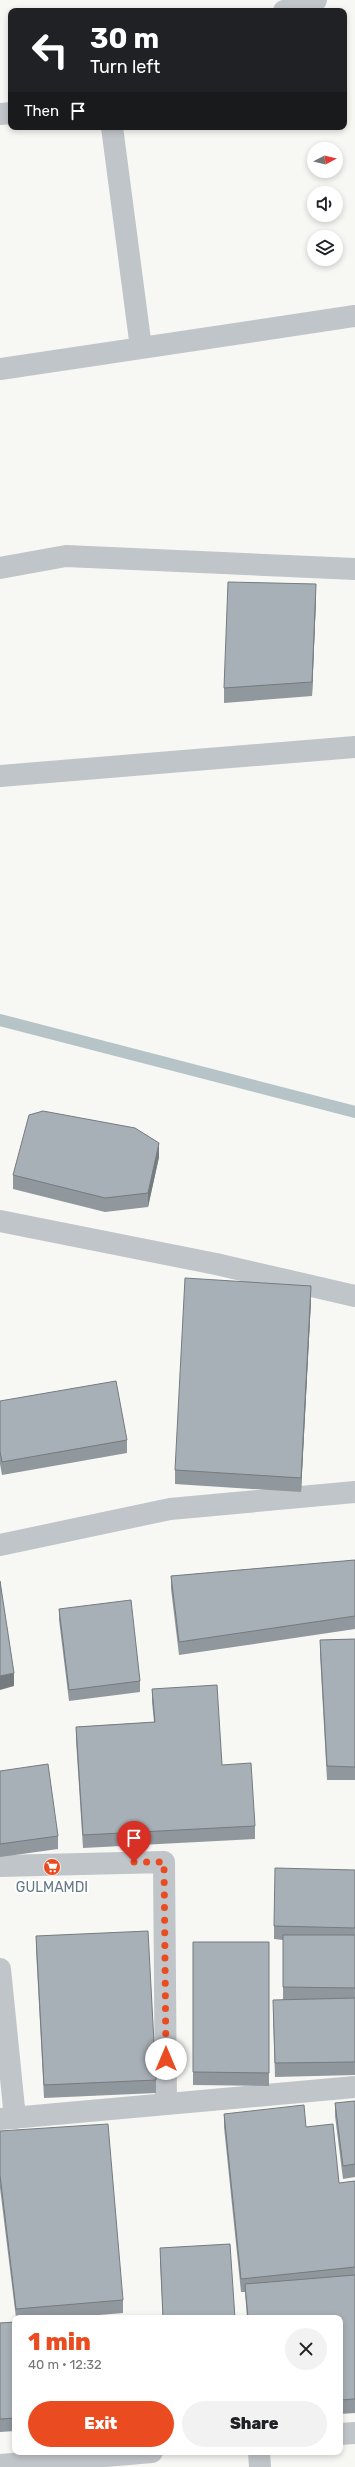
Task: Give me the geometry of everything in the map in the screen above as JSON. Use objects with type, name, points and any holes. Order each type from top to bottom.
[{"type":"street","points":[[293,8],[316,0]]},
{"type":"street","points":[[112,130],[141,348]]},
{"type":"street","points":[[0,369],[355,316]]},
{"type":"street","points":[[0,568],[66,556],[355,569]]},
{"type":"street","points":[[0,776],[355,747]]},
{"type":"street","points":[[0,1221],[216,1264],[355,1296]]},
{"type":"street","points":[[0,1545],[170,1510],[355,1492]]},
{"type":"street","points":[[0,1866],[164,1862],[166,2104]]},
{"type":"street","points":[[0,1969],[7,2118],[355,2087]]},
{"type":"street","points":[[343,2434],[355,2433]]},
{"type":"street","points":[[0,2465],[117,2455]]},
{"type":"street","points":[[259,2455],[260,2467]]},
{"type":"building","points":[[228,582],[316,584],[312,682],[224,688]]},
{"type":"building","points":[[43,1111],[135,1128],[159,1143],[148,1193],[105,1198],[13,1175],[29,1115]]},
{"type":"building","points":[[185,1278],[311,1286],[301,1478],[175,1470]]},
{"type":"building","points":[[116,1381],[127,1440],[2,1462],[0,1451],[0,1401]]},
{"type":"building","points":[[355,1560],[355,1616],[179,1642],[171,1576]]},
{"type":"building","points":[[0,1581],[14,1673],[0,1676]]},
{"type":"building","points":[[131,1600],[140,1681],[69,1690],[59,1609]]},
{"type":"building","points":[[355,1639],[355,1767],[327,1766],[320,1640]]},
{"type":"building","points":[[217,1685],[222,1765],[251,1763],[255,1826],[83,1835],[76,1727],[155,1722],[152,1689]]},
{"type":"building","points":[[48,1764],[58,1836],[0,1844],[0,1771]]},
{"type":"building","points":[[275,1868],[355,1870],[355,1928],[274,1926]]},
{"type":"building","points":[[148,1931],[156,2080],[44,2085],[36,1936]]},
{"type":"building","points":[[283,1935],[355,1935],[355,1988],[283,1987]]},
{"type":"building","points":[[193,1942],[269,1942],[269,2073],[193,2072]]},
{"type":"building","points":[[355,1998],[355,2062],[275,2063],[273,2000]]},
{"type":"building","points":[[355,2101],[355,2164],[343,2166],[335,2103]]},
{"type":"building","points":[[304,2105],[306,2127],[333,2124],[339,2183],[355,2181],[355,2267],[241,2279],[224,2114]]},
{"type":"building","points":[[108,2124],[123,2300],[16,2309],[0,2175],[0,2131]]},
{"type":"building","points":[[230,2244],[235,2315],[163,2315],[160,2248]]},
{"type":"building","points":[[355,2275],[355,2399],[343,2400],[343,2315],[248,2315],[245,2284]]},
{"type":"building","points":[[12,2322],[12,2418],[0,2419],[0,2323]]},
{"type":"waterway","points":[[0,1020],[355,1112]]},
{"type":"place","name":"GULMAMDI","points":[[52,1867]]},
{"type":"route","points":[[134,1862],[164,1862],[166,2059]]}]
